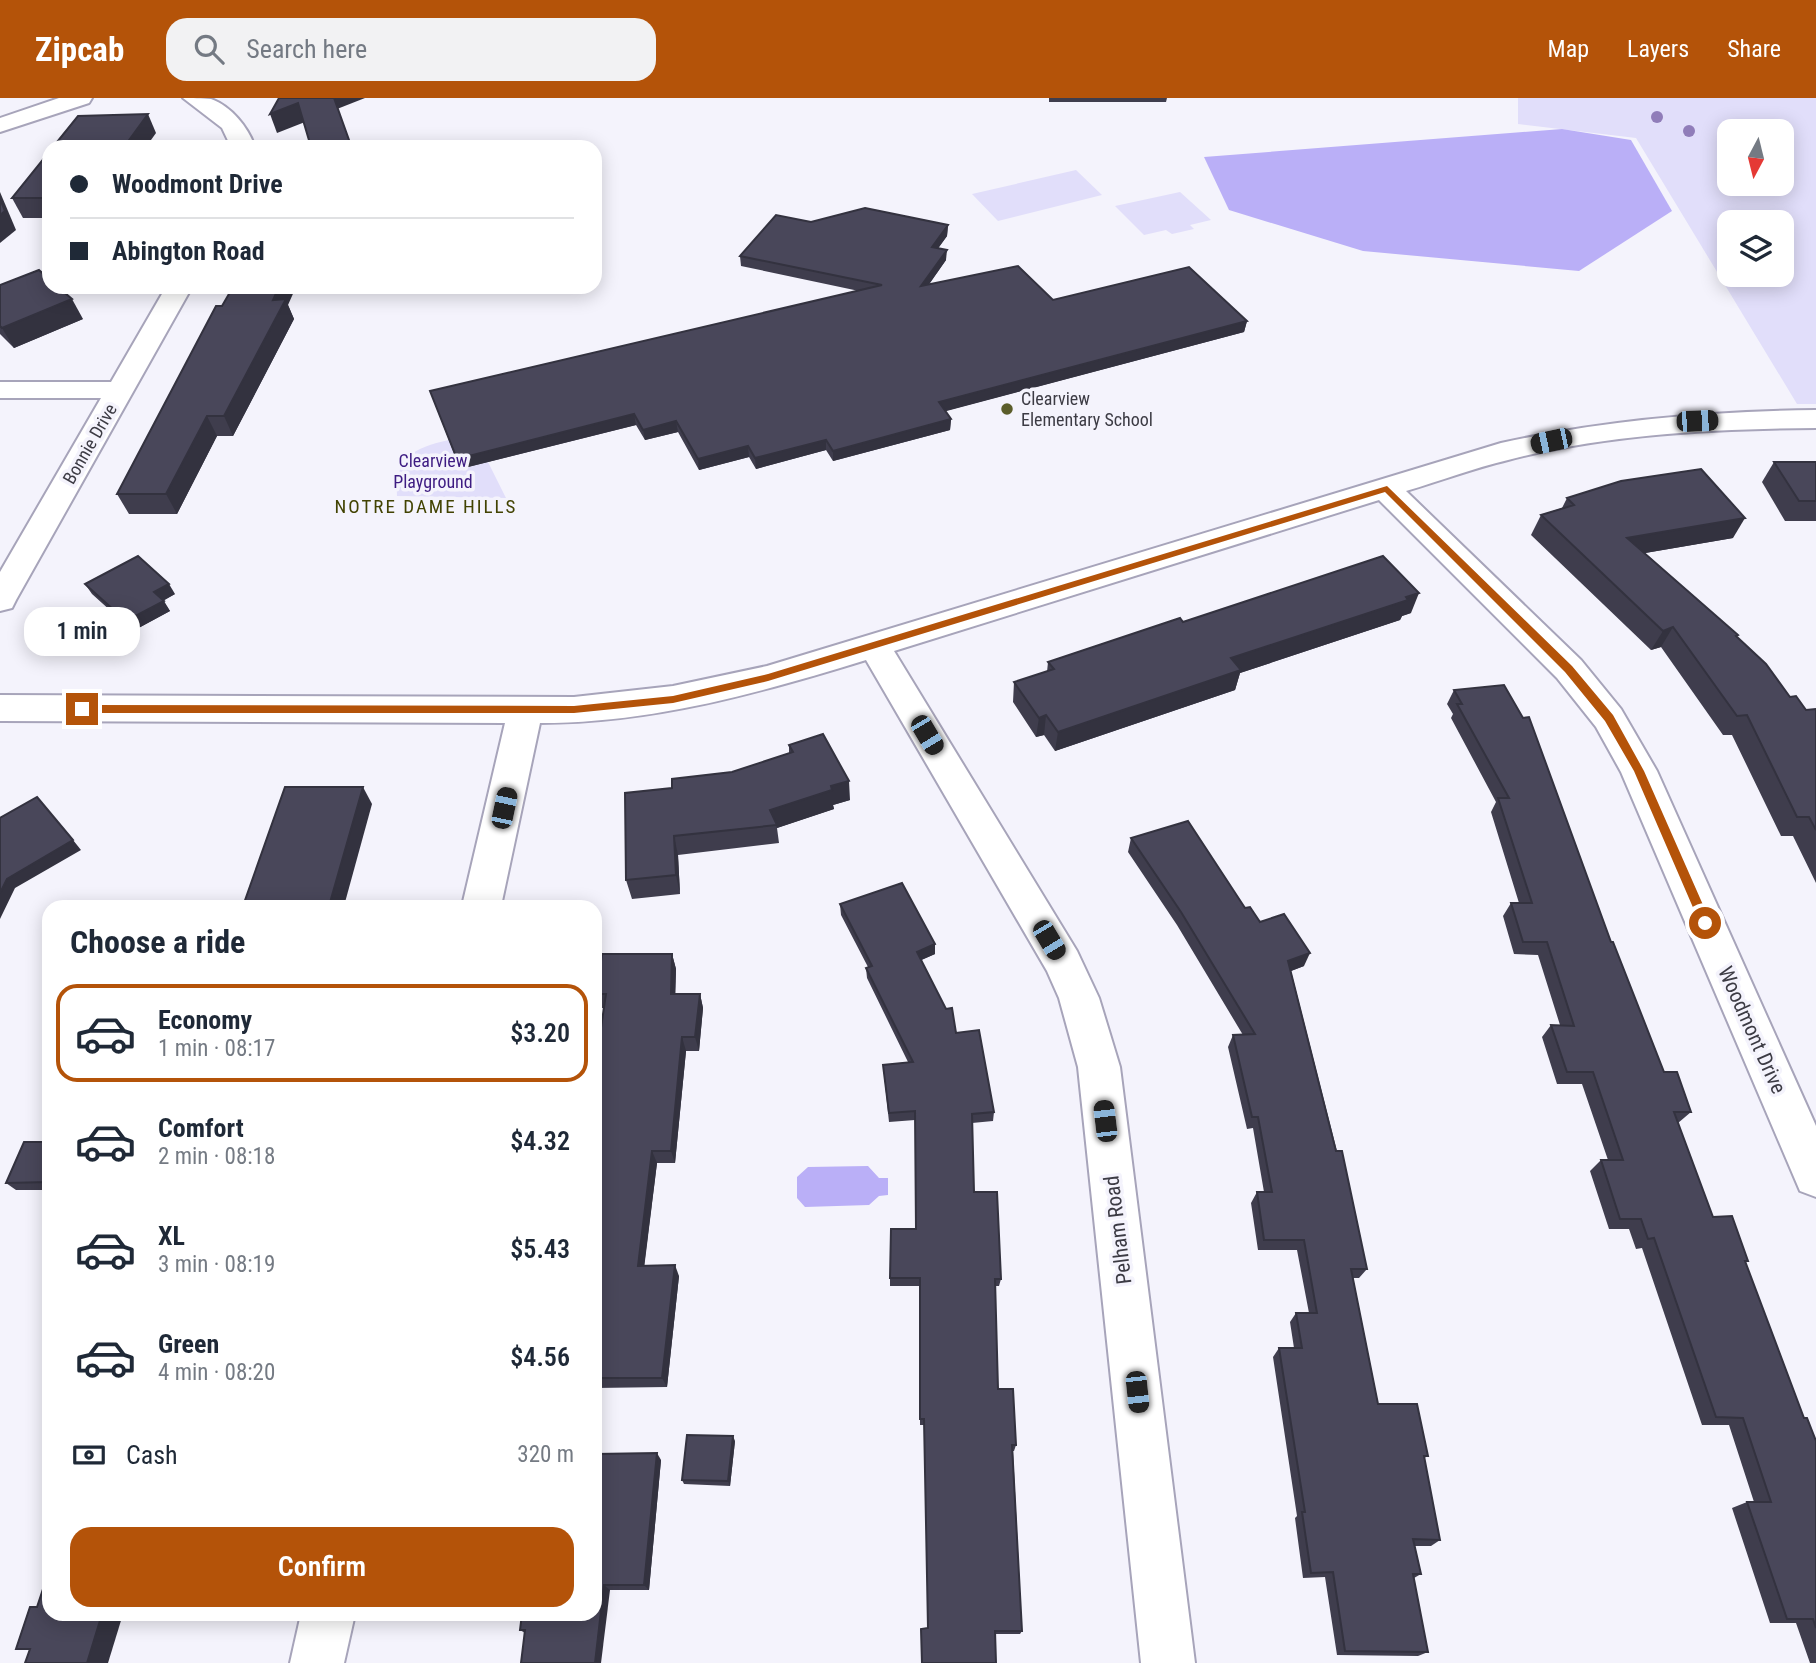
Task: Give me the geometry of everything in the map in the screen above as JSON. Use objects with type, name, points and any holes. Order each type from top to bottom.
[{"type":"street","points":[[0,125],[81,98]]},
{"type":"street","points":[[194,98],[224,117],[236,130],[240,140]]},
{"type":"street","name":"Bonnie Drive","points":[[0,600],[175,294]]},
{"type":"street","points":[[0,390],[121,390]]},
{"type":"street","points":[[0,709],[525,710],[611,707],[685,697],[768,678],[1501,452],[1590,434],[1697,421],[1816,419]]},
{"type":"street","name":"Woodmont Drive","points":[[1387,489],[1569,669],[1609,718],[1639,771],[1816,1176]]},
{"type":"street","name":"Pelham Road","points":[[873,644],[1063,963],[1079,998],[1096,1056],[1168,1663]]},
{"type":"street","points":[[483,900],[525,710]]},
{"type":"street","points":[[317,1663],[326,1621]]},
{"type":"green space","points":[[1518,98],[1816,98],[1816,404],[1797,404],[1726,287],[1794,287],[1794,210],[1717,210],[1717,272],[1636,138],[1518,124]]},
{"type":"green space","points":[[1076,170],[1102,195],[998,221],[972,194]]},
{"type":"green space","points":[[1180,192],[1211,220],[1190,225],[1194,229],[1172,234],[1166,230],[1144,235],[1115,206]]},
{"type":"green space","name":"Clearview Playground","points":[[449,440],[460,469],[488,462],[506,498],[397,496],[399,472],[409,456],[425,447]]},
{"type":"shaded area","points":[[1562,129],[1631,140],[1672,211],[1579,271],[1363,251],[1229,210],[1204,157]]},
{"type":"shaded area","points":[[868,1166],[879,1178],[888,1178],[888,1195],[879,1196],[869,1205],[805,1207],[797,1198],[797,1177],[808,1167]]},
{"type":"building","points":[[279,98],[334,98],[349,140],[309,140],[298,103],[270,114]]},
{"type":"building","points":[[148,114],[129,140],[59,140],[78,116]]},
{"type":"building","points":[[42,161],[42,198],[12,198]]},
{"type":"building","points":[[0,199],[5,211],[0,215]]},
{"type":"building","points":[[865,208],[948,225],[932,247],[947,250],[921,286],[1018,266],[1053,300],[1189,267],[1247,321],[939,402],[951,419],[833,451],[826,440],[755,458],[748,446],[698,459],[676,421],[643,430],[634,414],[457,459],[430,391],[882,285],[740,256],[776,215],[811,222]]},
{"type":"building","points":[[39,270],[42,273],[42,294],[66,294],[72,299],[2,328],[0,285]]},
{"type":"building","points":[[229,294],[276,294],[273,300],[286,299],[224,416],[207,416],[166,494],[117,494],[216,306],[222,306]]},
{"type":"building","points":[[1774,462],[1816,462],[1816,501],[1799,501]]},
{"type":"building","points":[[1701,469],[1745,518],[1627,538],[1738,635],[1736,636],[1766,664],[1790,697],[1796,696],[1806,710],[1816,709],[1816,830],[1809,817],[1797,817],[1747,715],[1737,716],[1673,627],[1663,631],[1541,515],[1574,505],[1567,498],[1621,481]]},
{"type":"building","points":[[138,556],[169,584],[154,592],[164,601],[126,621],[85,584]]},
{"type":"building","points":[[1383,556],[1419,593],[1406,597],[1408,600],[1231,658],[1241,670],[1058,732],[1046,715],[1039,718],[1014,682],[1054,669],[1048,662],[1180,618],[1183,622]]},
{"type":"building","points":[[1504,685],[1523,718],[1529,717],[1611,942],[1664,1072],[1677,1072],[1691,1112],[1674,1112],[1713,1217],[1732,1216],[1748,1261],[1745,1261],[1804,1418],[1807,1418],[1816,1441],[1816,1628],[1813,1619],[1787,1619],[1747,1502],[1771,1502],[1743,1418],[1716,1417],[1654,1238],[1648,1239],[1641,1219],[1620,1219],[1601,1160],[1623,1160],[1593,1072],[1567,1072],[1551,1025],[1574,1026],[1547,942],[1523,942],[1511,903],[1532,903],[1498,798],[1509,798],[1457,704],[1462,704],[1454,690]]},
{"type":"building","points":[[823,734],[849,781],[831,786],[832,790],[770,810],[777,825],[674,836],[676,875],[626,880],[625,793],[672,788],[672,779],[732,772],[793,752],[789,745]]},
{"type":"building","points":[[285,787],[363,787],[331,900],[245,900]]},
{"type":"building","points":[[37,797],[73,840],[7,879],[0,893],[0,818]]},
{"type":"building","points":[[1188,821],[1245,908],[1250,907],[1260,922],[1284,914],[1310,953],[1288,961],[1336,1151],[1342,1151],[1367,1269],[1351,1269],[1378,1404],[1417,1404],[1428,1456],[1424,1456],[1440,1540],[1413,1539],[1421,1574],[1413,1574],[1428,1652],[1345,1651],[1333,1572],[1311,1573],[1302,1512],[1305,1512],[1279,1348],[1302,1348],[1296,1313],[1317,1313],[1304,1240],[1264,1240],[1257,1192],[1272,1192],[1258,1117],[1252,1117],[1233,1035],[1255,1034],[1181,912],[1131,838]]},
{"type":"building","points":[[902,883],[935,944],[917,952],[946,1009],[952,1008],[956,1033],[979,1030],[994,1112],[972,1114],[974,1192],[997,1192],[1001,1279],[995,1279],[998,1389],[1013,1389],[1016,1445],[1012,1445],[1022,1631],[995,1631],[996,1663],[922,1663],[921,1629],[928,1628],[924,1419],[920,1419],[920,1278],[890,1278],[891,1229],[916,1229],[915,1111],[889,1113],[883,1065],[913,1062],[866,968],[872,966],[840,904]]},
{"type":"building","points":[[602,954],[672,954],[671,994],[700,994],[695,1037],[682,1037],[671,1151],[652,1151],[638,1266],[675,1265],[662,1378],[602,1378],[602,1021],[606,994],[602,994]]},
{"type":"building","points":[[24,1142],[42,1142],[42,1182],[6,1183]]},
{"type":"building","points":[[687,1435],[733,1436],[728,1481],[682,1480]]},
{"type":"building","points":[[657,1453],[644,1585],[604,1585],[602,1602],[602,1454]]},
{"type":"building","points":[[42,1592],[42,1621],[100,1621],[87,1663],[25,1663],[30,1649],[16,1649],[30,1607],[37,1607]]},
{"type":"building","points":[[521,1621],[600,1621],[595,1663],[521,1663],[525,1630],[520,1630]]},
{"type":"place","name":"Clearview Elementary School","points":[[1007,409]]},
{"type":"district","name":"NOTRE DAME HILLS","points":[[426,506]]},
{"type":"route","points":[[82,709],[574,710],[673,699],[768,678],[1387,489],[1569,669],[1609,718],[1639,771],[1705,923]]}]
